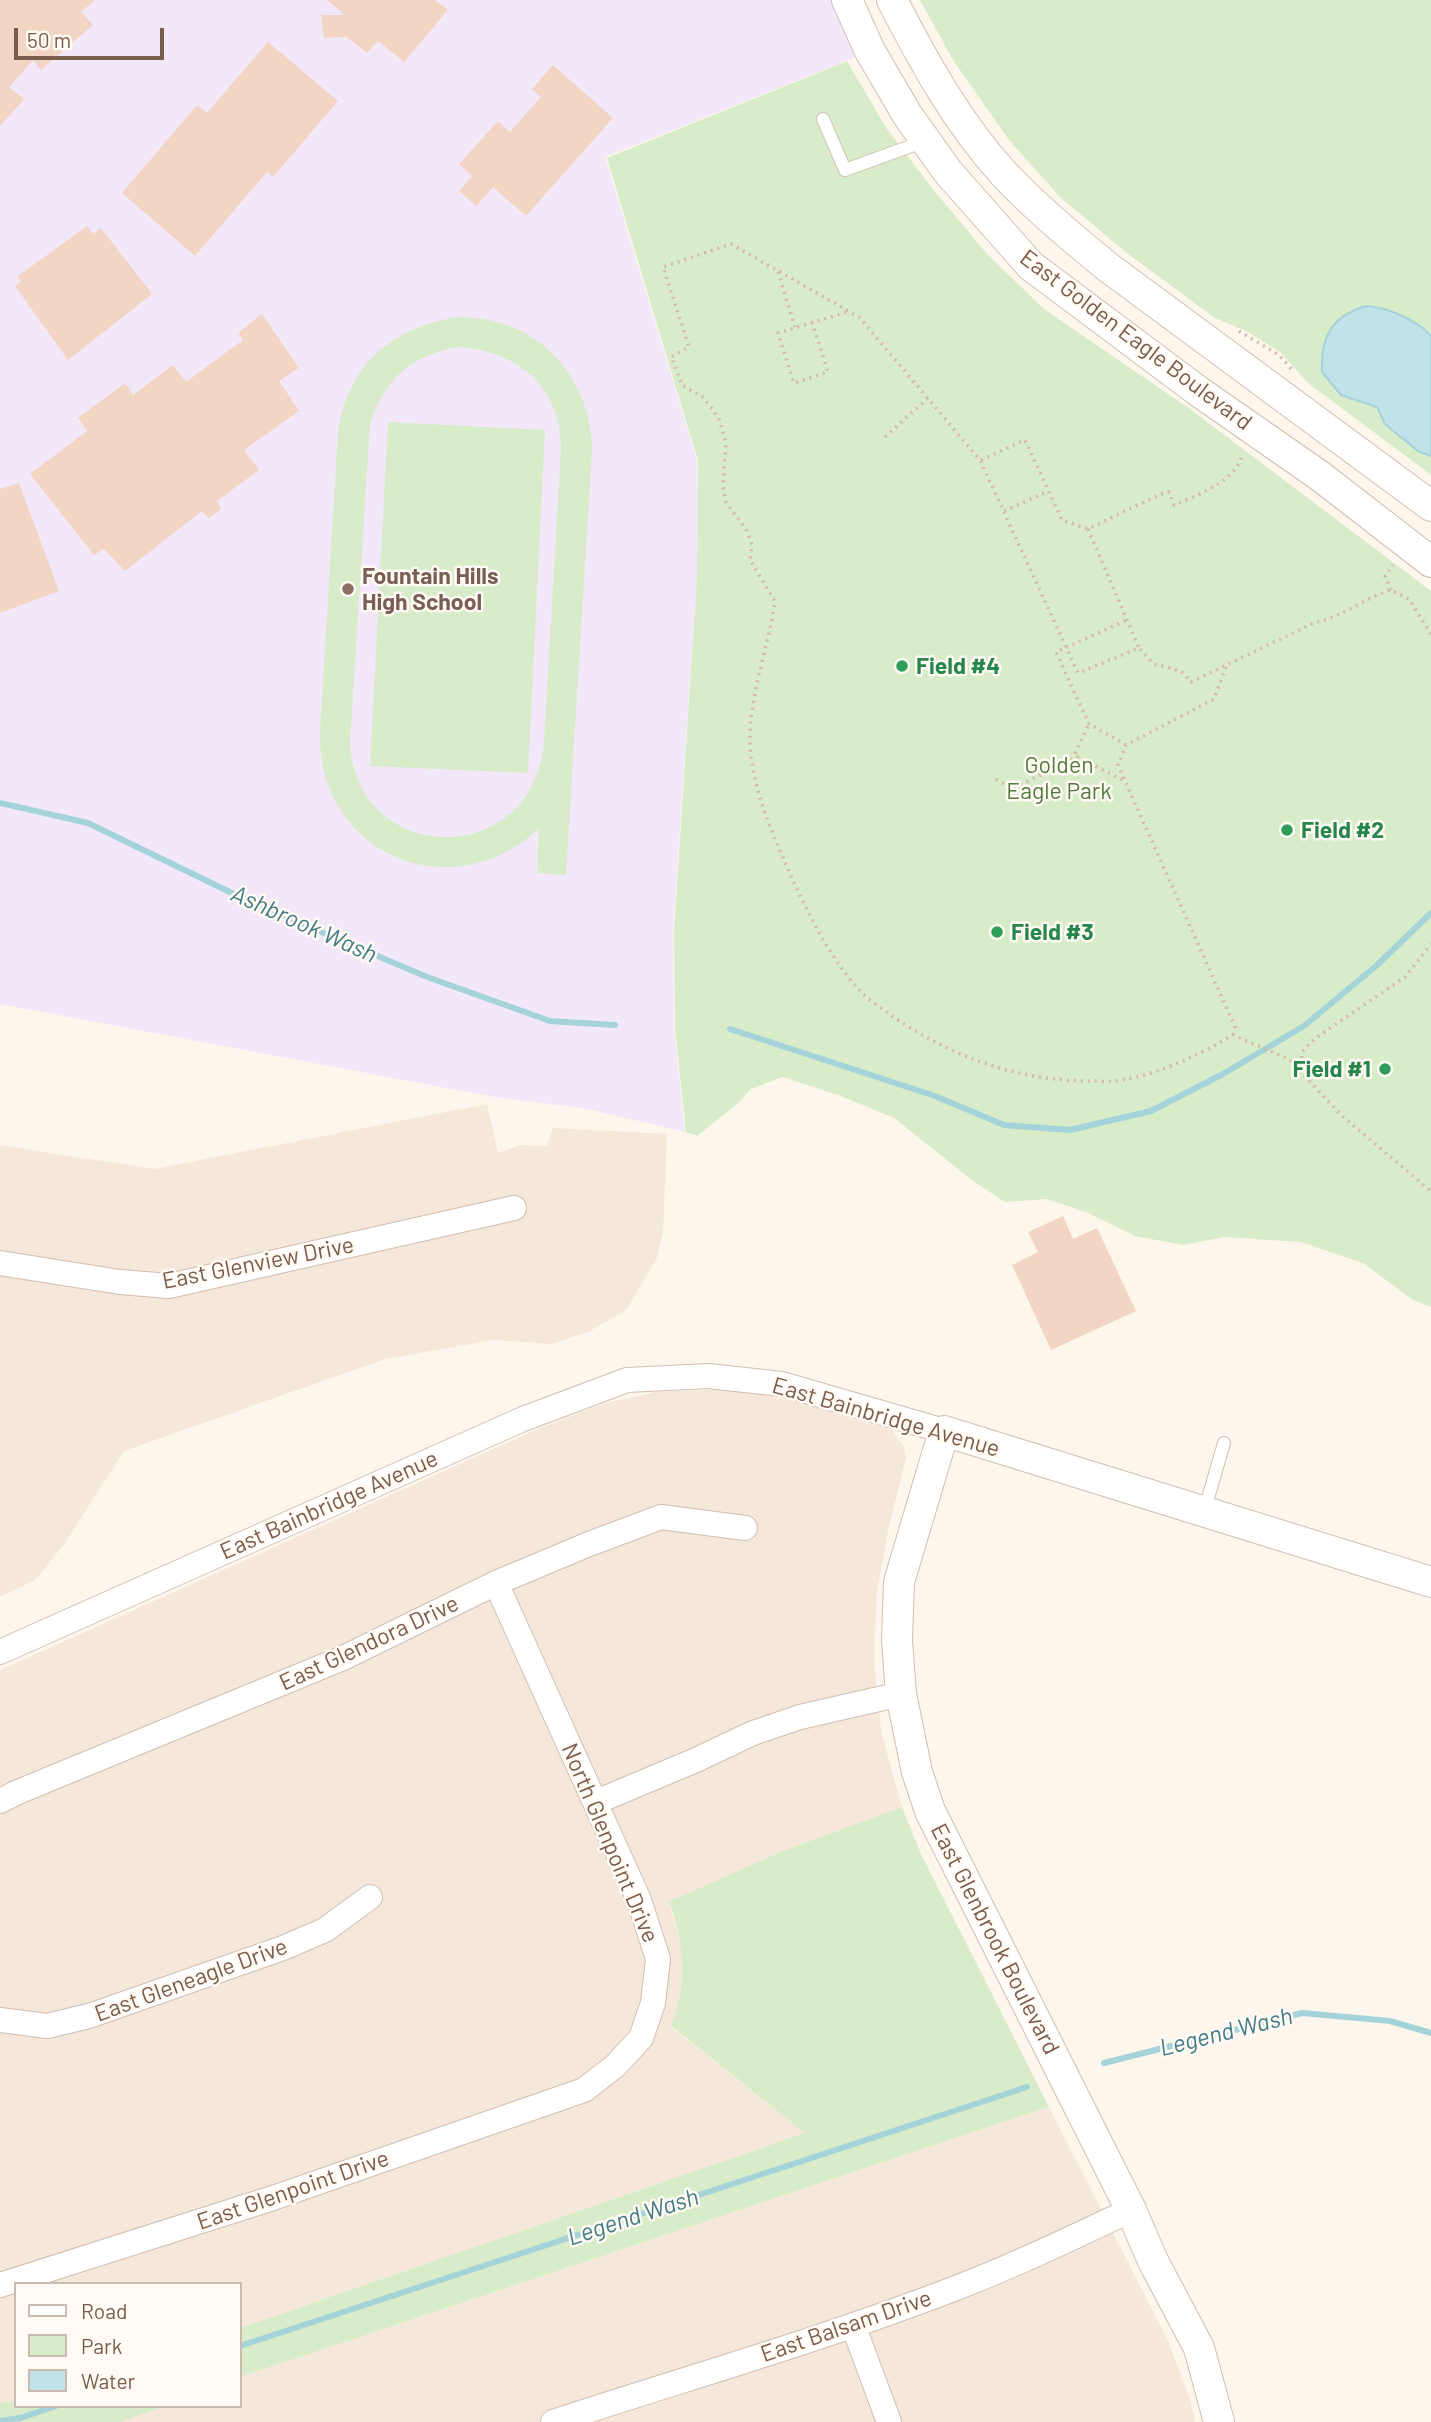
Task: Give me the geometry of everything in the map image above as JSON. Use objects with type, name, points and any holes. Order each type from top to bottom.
[{"type":"street","name":"East Golden Eagle Boulevard","points":[[847,0],[870,51],[908,116],[948,172],[1031,266],[1198,391],[1320,476],[1431,562]]},
{"type":"street","name":"East Golden Eagle Boulevard","points":[[892,0],[920,55],[959,116],[1005,175],[1059,227],[1109,268],[1431,506]]},
{"type":"street","name":"East Glenview Drive","points":[[0,1263],[120,1282],[169,1286],[514,1208]]},
{"type":"street","name":"East Bainbridge Avenue","points":[[0,1652],[523,1419],[627,1380],[708,1376],[782,1384],[944,1431],[1431,1582]]},
{"type":"street","name":"East Glenbrook Boulevard","points":[[944,1431],[900,1582],[897,1640],[901,1694],[917,1772],[930,1811],[1131,2210],[1153,2261],[1199,2348],[1219,2422]]},
{"type":"street","name":"East Glendora Drive","points":[[0,1801],[343,1658],[496,1583],[662,1517],[745,1528]]},
{"type":"street","name":"North Glenpoint Drive","points":[[496,1583],[639,1900],[658,1959],[653,2003],[641,2038],[615,2066],[584,2090]]},
{"type":"street","points":[[596,1802],[753,1733],[800,1717],[901,1694]]},
{"type":"street","name":"East Gleneagle Drive","points":[[0,2020],[47,2026],[89,2016],[283,1948],[325,1930],[370,1897]]},
{"type":"street","name":"East Glenpoint Drive","points":[[0,2285],[273,2198],[584,2090]]},
{"type":"street","name":"East Balsam Drive","points":[[553,2422],[853,2325],[957,2288],[1057,2246],[1131,2210]]},
{"type":"street","points":[[853,2325],[889,2422]]},
{"type":"lane","points":[[823,119],[845,170],[926,141]]},
{"type":"lane","points":[[1204,1511],[1224,1443]]},
{"type":"path","points":[[1139,648],[1078,673],[981,460],[859,317],[731,244],[663,267],[689,347],[671,357],[682,385],[704,398],[719,419],[726,443],[723,487],[726,502],[747,531],[752,545],[750,560],[775,601],[752,713],[751,757],[762,804],[793,881],[832,956],[864,996],[910,1028],[955,1052],[1009,1072],[1056,1081],[1115,1081],[1167,1068],[1233,1035],[1235,1027],[1118,765],[1126,745],[1214,699],[1226,665]]},
{"type":"path","points":[[778,270],[795,327]]},
{"type":"path","points":[[812,322],[828,372],[794,383],[778,333],[795,327],[812,322],[850,311]]},
{"type":"path","points":[[1234,330],[1279,355],[1294,373]]},
{"type":"path","points":[[884,436],[928,398]]},
{"type":"path","points":[[981,460],[1025,440],[1062,520],[1087,529],[1165,492],[1169,492],[1174,505],[1220,484],[1243,456],[1241,444]]},
{"type":"path","points":[[1004,511],[1048,491]]},
{"type":"path","points":[[1087,529],[1139,648],[1154,664],[1181,671],[1191,682],[1316,622],[1332,619],[1370,596],[1391,590]]},
{"type":"path","points":[[1396,560],[1385,576],[1391,590],[1409,599],[1431,634]]},
{"type":"path","points":[[1126,745],[1089,724],[1056,652],[1127,620]]},
{"type":"path","points":[[1072,760],[1089,724]]},
{"type":"path","points":[[996,779],[1012,789],[1077,757],[1123,780]]},
{"type":"path","points":[[1301,1073],[1302,1052],[1314,1039],[1405,977],[1431,944]]},
{"type":"path","points":[[1233,1035],[1289,1059],[1342,1116],[1431,1191]]},
{"type":"shaded area","name":"Fountain Hills High School","points":[[0,0],[847,0],[870,51],[605,157],[697,461],[699,543],[673,933],[674,1029],[685,1132],[583,1108],[494,1097],[0,1004]]},
{"type":"shaded area","points":[[487,1104],[498,1153],[521,1145],[547,1146],[553,1128],[667,1134],[663,1232],[657,1258],[626,1310],[590,1331],[551,1344],[494,1340],[385,1359],[124,1451],[63,1546],[35,1580],[0,1597],[0,1145],[154,1169]]},
{"type":"shaded area","points":[[731,1389],[797,1401],[892,1431],[904,1447],[906,1457],[888,1530],[877,1592],[874,1648],[882,1735],[902,1807],[780,1852],[669,1903],[682,1946],[683,1966],[678,2008],[671,2027],[805,2133],[242,2327],[242,2282],[14,2282],[14,2401],[0,2403],[0,1670],[540,1428],[606,1403],[655,1392]]},
{"type":"shaded area","points":[[1049,2107],[1168,2341],[1190,2399],[1195,2422],[119,2422],[160,2408],[242,2408],[242,2376]]},
{"type":"green space","points":[[920,0],[1431,0],[1431,475],[1308,383],[1280,352],[1248,332],[1215,318],[1128,254],[1060,197],[1009,140],[953,60]]},
{"type":"green space","name":"Golden Eagle Park","points":[[847,61],[887,129],[932,188],[988,255],[1044,309],[1190,409],[1431,591],[1431,1307],[1413,1300],[1363,1263],[1301,1242],[1224,1237],[1183,1245],[1135,1236],[1088,1213],[1047,1199],[1005,1202],[973,1181],[894,1118],[841,1096],[783,1077],[751,1089],[697,1136],[686,1132],[675,1029],[674,932],[697,576],[698,461],[607,158]]},
{"type":"green space","points":[[457,317],[495,321],[538,341],[567,371],[586,408],[592,450],[566,875],[537,873],[539,828],[512,849],[481,862],[450,867],[419,864],[389,854],[363,836],[341,811],[324,773],[320,731],[338,433],[343,409],[351,388],[376,354],[412,330]],"holes":[[[458,347],[479,350],[517,364],[532,376],[544,390],[559,426],[561,448],[544,742],[533,784],[510,814],[479,831],[445,837],[411,831],[381,813],[360,784],[350,743],[370,424],[383,394],[413,363],[426,356]]]},
{"type":"green space","points":[[388,422],[545,430],[528,773],[370,766]]},
{"type":"green space","points":[[902,1807],[920,1852],[1049,2107],[242,2376],[242,2327],[805,2133],[671,2026],[680,1995],[682,1964],[678,1933],[669,1902],[780,1852]]},
{"type":"green space","points":[[14,2401],[14,2408],[160,2408],[119,2422],[0,2422],[0,2403]]},
{"type":"water","points":[[1366,306],[1401,315],[1431,336],[1431,456],[1418,451],[1385,424],[1377,407],[1341,395],[1322,372],[1323,348],[1330,330],[1344,316]]},
{"type":"building","points":[[0,0],[95,0],[81,12],[93,25],[41,70],[33,60],[9,87],[24,99],[0,126]]},
{"type":"building","points":[[327,0],[435,0],[448,10],[404,62],[378,41],[367,53],[347,37],[324,38],[321,15],[345,15]]},
{"type":"building","points":[[268,42],[338,101],[273,177],[267,172],[195,256],[122,193],[197,105],[207,113]]},
{"type":"building","points":[[553,65],[613,118],[526,216],[493,187],[476,206],[459,191],[472,176],[459,164],[498,121],[510,132],[541,97],[532,89]]},
{"type":"building","points":[[87,226],[93,234],[101,228],[152,294],[68,360],[15,286],[21,282],[18,276]]},
{"type":"building","points":[[262,314],[299,368],[279,381],[299,411],[244,450],[259,470],[217,501],[221,509],[209,518],[202,511],[125,571],[104,549],[94,555],[30,474],[87,431],[78,418],[125,383],[133,395],[173,365],[186,382],[243,340],[238,333]]},
{"type":"building","points":[[19,483],[59,591],[0,613],[0,489]]},
{"type":"building","points":[[1063,1216],[1073,1239],[1097,1228],[1136,1311],[1051,1350],[1012,1265],[1038,1252],[1028,1232]]},
{"type":"waterway","name":"Ashbrook Wash","points":[[0,803],[88,823],[242,898],[427,977],[550,1021],[615,1025]]},
{"type":"waterway","points":[[730,1029],[935,1096],[1004,1125],[1070,1130],[1151,1111],[1223,1074],[1304,1026],[1376,966],[1431,913]]},
{"type":"waterway","name":"Legend Wash","points":[[1104,2063],[1302,2013],[1390,2021],[1431,2033]]},
{"type":"waterway","name":"Legend Wash","points":[[242,2345],[1027,2087]]},
{"type":"waterway","name":"Legend Wash","points":[[0,2421],[20,2418],[50,2408]]},
{"type":"place","name":"Fountain Hills High School","points":[[348,589]]},
{"type":"place","name":"Field #4","points":[[902,666]]},
{"type":"place","name":"Field #2","points":[[1287,830]]},
{"type":"place","name":"Field #3","points":[[997,932]]},
{"type":"place","name":"Field #1","points":[[1385,1069]]}]
